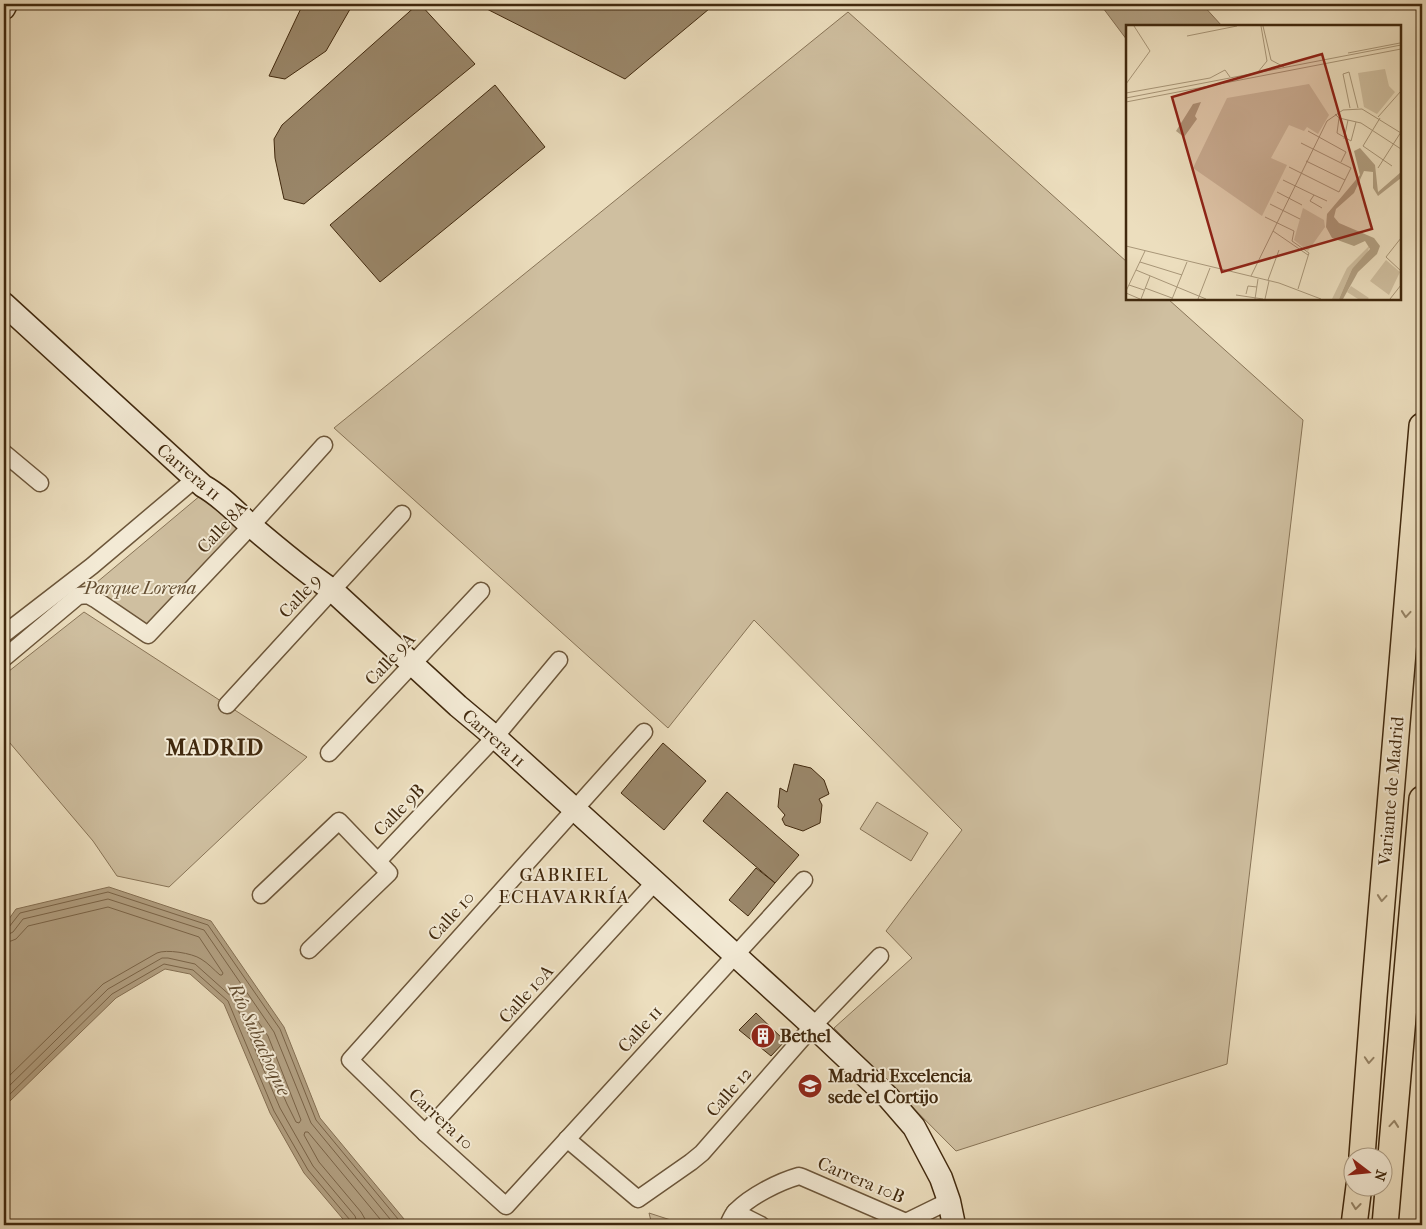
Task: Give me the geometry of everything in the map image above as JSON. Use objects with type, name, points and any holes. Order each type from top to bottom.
[{"type":"main road","name":"Variante de Madrid","points":[[1363,1146],[1422,426]]},
{"type":"main road","name":"Variante de Madrid","points":[[1385,1225],[1417,911],[1422,799]]},
{"type":"main road","points":[[1354,1225],[1357,1196]]},
{"type":"street","points":[[4,8],[6,4]]},
{"type":"street","name":"Carrera 11","points":[[4,304],[203,486],[216,493],[251,526],[313,577],[332,590],[458,706],[495,737],[814,1026],[888,1097],[914,1127],[941,1178],[949,1201],[954,1225]]},
{"type":"street","name":"Calle 8A","points":[[4,658],[78,596],[88,595],[95,598],[148,634],[251,526],[324,444]]},
{"type":"street","points":[[4,454],[40,483]]},
{"type":"street","points":[[4,634],[92,566],[195,479]]},
{"type":"street","name":"Calle 9","points":[[227,705],[402,514]]},
{"type":"street","name":"Calle 9A","points":[[329,753],[481,592]]},
{"type":"street","name":"Calle 9B","points":[[309,950],[389,873],[378,860],[495,737],[559,660]]},
{"type":"street","name":"Calle 10","points":[[350,1060],[644,732]]},
{"type":"street","points":[[261,895],[339,821],[378,860]]},
{"type":"street","name":"Calle 11","points":[[506,1206],[804,880]]},
{"type":"street","name":"Calle 10A","points":[[425,1133],[655,882]]},
{"type":"street","name":"Calle 12","points":[[567,1139],[638,1199],[702,1153],[814,1026],[880,956]]},
{"type":"street","name":"Carrera 10","points":[[350,1060],[425,1133],[506,1206]]},
{"type":"street","name":"Carrera 10B","points":[[731,1219],[759,1194],[799,1176],[905,1224]]},
{"type":"street","points":[[905,1224],[949,1201]]},
{"type":"street","points":[[731,1219],[761,1225]]},
{"type":"green space","points":[[848,12],[1126,261],[1126,300],[1169,300],[1303,420],[1227,1064],[956,1151],[834,1028],[912,958],[886,931],[962,830],[754,620],[668,728],[334,428]]},
{"type":"green space","name":"Parque Lorena","points":[[201,495],[237,528],[143,630],[90,588]]},
{"type":"green space","points":[[84,612],[307,757],[169,887],[117,876],[93,841],[4,736],[4,675]]},
{"type":"green space","points":[[877,802],[928,833],[911,861],[860,829]]},
{"type":"green space","points":[[649,1213],[680,1223],[685,1225],[652,1225]]},
{"type":"water","points":[[1110,4],[1202,4],[1221,25],[1126,25],[1126,39],[1103,8]]},
{"type":"water","name":"Río Subachoque","points":[[109,887],[211,921],[284,1027],[320,1118],[409,1225],[348,1225],[304,1173],[270,1113],[224,1004],[190,974],[165,969],[116,998],[4,1109],[4,926],[16,909]]},
{"type":"building","points":[[303,4],[353,4],[326,51],[285,79],[269,76]]},
{"type":"building","points":[[418,4],[475,64],[304,204],[284,199],[275,158],[274,139],[282,125]]},
{"type":"building","points":[[477,4],[715,4],[625,79]]},
{"type":"building","points":[[495,85],[545,147],[380,282],[330,225]]},
{"type":"building","points":[[663,743],[706,781],[664,830],[621,793]]},
{"type":"building","points":[[794,764],[811,768],[824,780],[829,794],[819,799],[822,805],[820,823],[803,831],[785,825],[782,819],[785,815],[778,807],[780,788],[787,792]]},
{"type":"building","points":[[727,792],[799,855],[775,883],[703,821]]},
{"type":"building","points":[[756,868],[775,883],[748,916],[729,900]]},
{"type":"building","name":"Bethel","points":[[756,1013],[785,1041],[771,1056],[739,1030]]},
{"type":"place","name":"Bethel","points":[[763,1036]]},
{"type":"place","name":"Madrid Excelencia sede el Cortijo","points":[[810,1086]]},
{"type":"district","name":"MADRID","points":[[215,747]]},
{"type":"district","name":"GABRIEL ECHAVARRÍA","points":[[564,885]]}]
